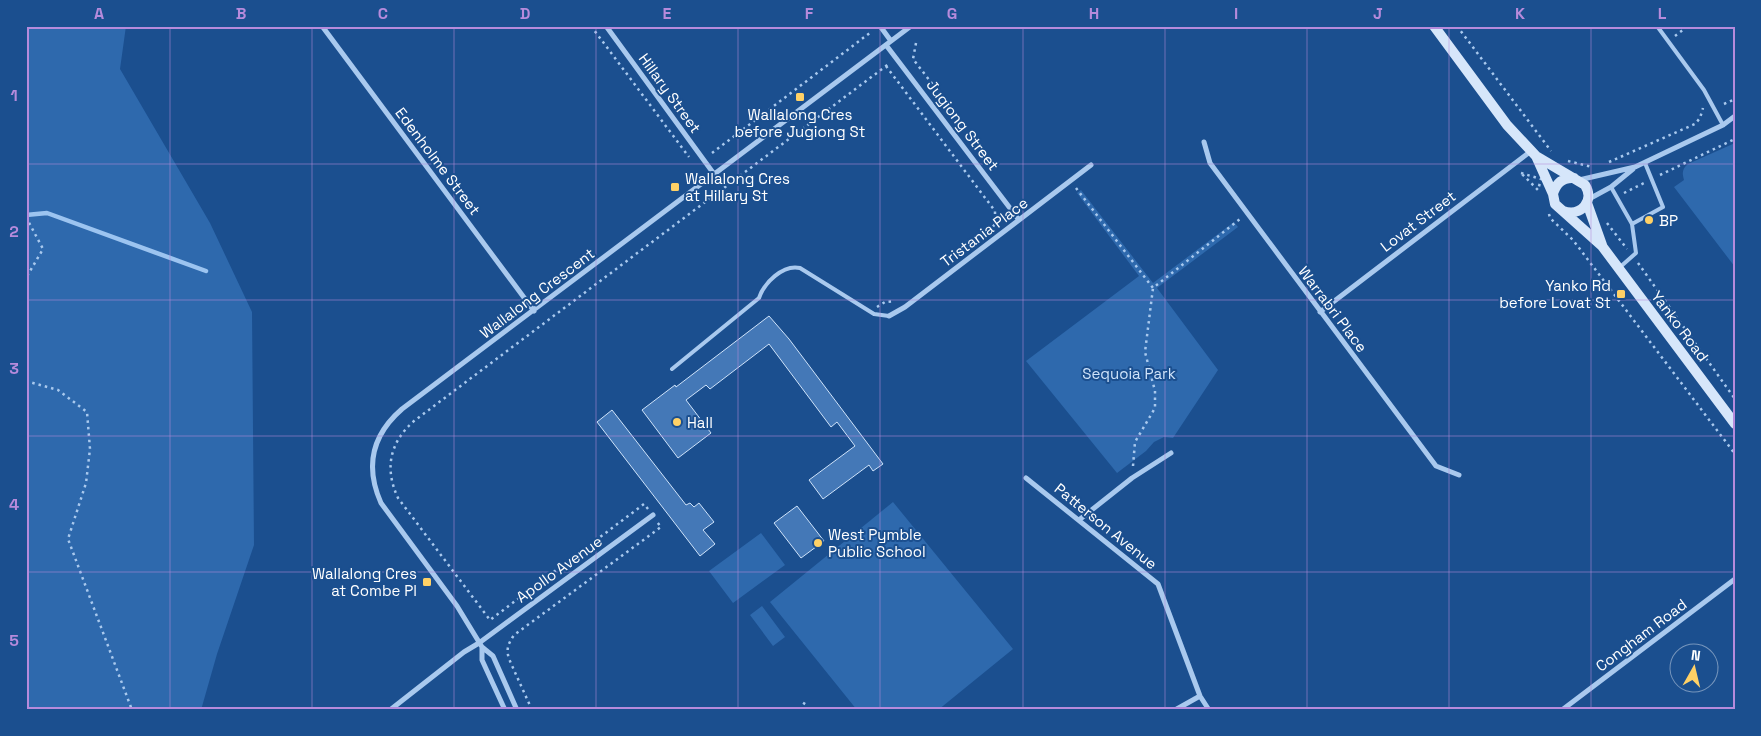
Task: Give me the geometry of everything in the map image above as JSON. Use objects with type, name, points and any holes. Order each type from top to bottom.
[{"type":"main road","name":"Yanko Road","points":[[1434,26],[1507,125],[1534,153],[1577,179],[1587,188],[1588,201],[1602,246]]},
{"type":"main road","name":"Yanko Road","points":[[1534,153],[1553,194],[1555,204],[1602,246],[1735,424]]},
{"type":"main road","points":[[1553,194],[1559,182],[1564,179],[1577,179]]},
{"type":"main road","points":[[1563,211],[1577,212],[1583,209],[1588,201]]},
{"type":"street","name":"Edenholme Street","points":[[322,26],[534,310]]},
{"type":"street","name":"Hillary Street","points":[[606,26],[714,174]]},
{"type":"street","name":"Jugiong Street","points":[[880,26],[889,43],[1019,220]]},
{"type":"street","name":"Wallalong Crescent","points":[[517,710],[493,656],[481,645],[457,606],[381,503],[375,491],[372,477],[372,462],[376,444],[385,426],[393,417],[911,26]]},
{"type":"street","points":[[1723,125],[1735,116]]},
{"type":"street","points":[[1577,179],[1635,167],[1735,121]]},
{"type":"street","name":"Warrabri Place","points":[[1204,142],[1210,163],[1436,466],[1459,476]]},
{"type":"street","name":"Lovat Street","points":[[1320,312],[1534,153]]},
{"type":"street","name":"Tristania Place","points":[[889,316],[905,307],[1091,165]]},
{"type":"street","points":[[1588,201],[1635,167]]},
{"type":"street","points":[[1079,520],[1132,478],[1171,453]]},
{"type":"street","name":"Patterson Avenue","points":[[1026,478],[1158,584],[1200,696],[1209,710]]},
{"type":"street","name":"Apollo Avenue","points":[[390,710],[464,652],[481,645],[653,515]]},
{"type":"street","name":"Congham Road","points":[[1562,710],[1735,579]]},
{"type":"street","name":"Wallalong Crescent","points":[[481,645],[482,660],[505,710]]},
{"type":"street","points":[[1175,710],[1200,696]]},
{"type":"lane","points":[[1657,26],[1704,90],[1723,125]]},
{"type":"lane","points":[[1632,224],[1663,206],[1645,163]]},
{"type":"lane","points":[[1611,186],[1632,224],[1636,254],[1618,268]]},
{"type":"lane","points":[[672,369],[759,298],[763,288],[785,269],[793,266],[800,268],[874,314],[889,316]]},
{"type":"path","points":[[591,26],[690,158]]},
{"type":"path","points":[[1457,26],[1554,154]]},
{"type":"path","points":[[1668,40],[1688,26]]},
{"type":"path","points":[[712,154],[871,32]]},
{"type":"path","points":[[916,43],[914,59],[964,126]]},
{"type":"path","points":[[644,504],[490,620],[398,498],[390,476],[391,458],[395,444],[405,429],[414,421],[888,64],[995,211],[995,224],[991,230]]},
{"type":"path","points":[[1724,104],[1735,98]]},
{"type":"path","points":[[1603,164],[1695,124],[1702,114],[1704,104]]},
{"type":"path","points":[[1617,196],[1735,139]]},
{"type":"path","points":[[1565,160],[1595,167]]},
{"type":"path","points":[[1538,190],[1541,179],[1521,173],[1533,184],[1541,197]]},
{"type":"path","points":[[1071,180],[1153,288]]},
{"type":"path","points":[[1547,211],[1550,218],[1573,240],[1735,454]]},
{"type":"path","points":[[1132,478],[1135,442],[1155,408],[1155,391],[1145,352],[1153,288],[1247,213]]},
{"type":"path","points":[[26,217],[43,249],[26,278]]},
{"type":"path","points":[[1605,220],[1735,399]]},
{"type":"path","points":[[26,375],[27,381],[58,390],[87,412],[90,449],[86,483],[68,539],[132,710]]},
{"type":"path","points":[[532,710],[507,651],[514,635],[661,527]]},
{"type":"path","points":[[502,639],[509,643]]},
{"type":"path","points":[[800,710],[805,702]]},
{"type":"green space","points":[[26,26],[126,26],[120,69],[210,223],[252,312],[254,545],[217,654],[201,710],[26,710]]},
{"type":"green space","points":[[1735,143],[1735,267],[1674,187],[1684,180],[1683,171],[1688,164]]},
{"type":"green space","name":"Sequoia Park","points":[[1081,190],[1153,283],[1234,222],[1238,227],[1157,288],[1218,370],[1173,438],[1164,437],[1154,442],[1146,451],[1117,473],[1026,361],[1139,276],[1077,193]]},
{"type":"green space","points":[[893,502],[1013,649],[938,710],[857,710],[770,602]]},
{"type":"green space","points":[[761,533],[785,565],[733,603],[709,571]]},
{"type":"green space","points":[[762,606],[785,637],[773,646],[750,615]]},
{"type":"building","points":[[769,316],[789,339],[883,464],[873,471],[869,465],[823,499],[809,480],[855,446],[837,422],[831,427],[769,344],[710,389],[706,385],[686,400],[711,433],[678,458],[642,410],[675,385],[676,387]]},
{"type":"building","points":[[612,410],[686,505],[690,503],[694,507],[699,503],[714,522],[703,530],[715,544],[700,556],[597,422]]},
{"type":"building","points":[[797,506],[824,541],[801,558],[774,523]]},
{"type":"waterway","points":[[26,215],[47,213],[206,271]]},
{"type":"place","name":"Wallalong Cres before Jugiong St","points":[[800,97]]},
{"type":"place","name":"Wallalong Cres at Hillary St","points":[[675,187]]},
{"type":"place","name":"BP","points":[[1649,220]]},
{"type":"place","name":"Yanko Rd before Lovat St","points":[[1621,294]]},
{"type":"place","name":"Hall","points":[[677,422]]},
{"type":"place","name":"West Pymble Public School","points":[[818,543]]},
{"type":"place","name":"Wallalong Cres at Combe Pl","points":[[427,582]]}]
